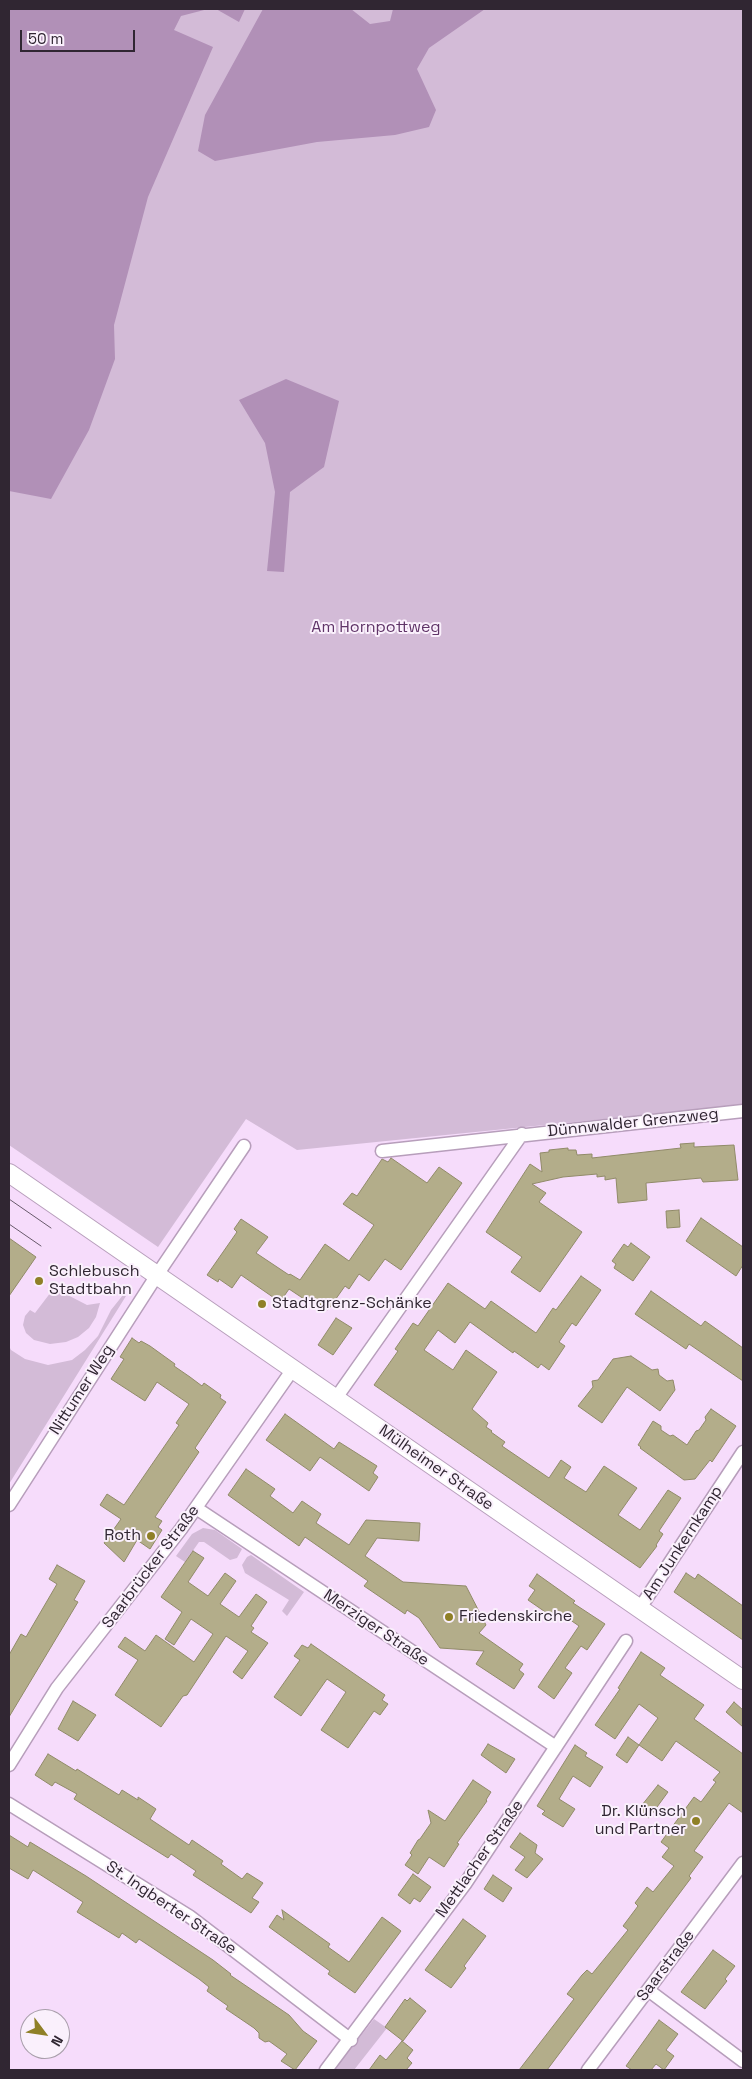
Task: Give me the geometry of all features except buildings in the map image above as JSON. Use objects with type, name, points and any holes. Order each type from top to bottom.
[{"type":"main road","name":"Mülheimer Straße","points":[[9,1173],[743,1680]]},
{"type":"street","name":"Dünnwalder Grenzweg","points":[[382,1151],[743,1111]]},
{"type":"street","points":[[336,1398],[522,1134]]},
{"type":"street","points":[[157,1275],[244,1146]]},
{"type":"street","name":"Nittumer Weg","points":[[9,1505],[157,1275]]},
{"type":"street","name":"Saarbrücker Straße","points":[[9,1765],[58,1688],[196,1508],[293,1369]]},
{"type":"street","name":"Am Junkernkamp","points":[[640,1608],[743,1452]]},
{"type":"street","name":"Merziger Straße","points":[[196,1508],[556,1747]]},
{"type":"street","name":"Mettlacher Straße","points":[[326,2070],[351,2040],[465,1884],[626,1641]]},
{"type":"street","name":"St. Ingberter Straße","points":[[9,1804],[189,1916],[351,2040]]},
{"type":"street","name":"Saarstraße","points":[[588,2070],[743,1863]]},
{"type":"street","points":[[648,1990],[743,2061]]},
{"type":"green space","name":"Am Hornpottweg","points":[[9,9],[743,9],[743,1105],[297,1150],[246,1119],[158,1247],[9,1145]]},
{"type":"green space","points":[[54,1288],[87,1305],[100,1303],[96,1317],[89,1328],[78,1337],[66,1342],[50,1344],[34,1340],[26,1333],[23,1325],[25,1316],[30,1310],[35,1313]]},
{"type":"green space","points":[[123,1295],[126,1296],[9,1484],[9,1346],[11,1350],[25,1359],[48,1365],[72,1360],[98,1336],[111,1310]]},
{"type":"green space","points":[[203,1528],[215,1530],[242,1549],[237,1558],[230,1560],[204,1542],[199,1542],[185,1562],[176,1556],[192,1534]]},
{"type":"green space","points":[[251,1555],[304,1592],[287,1616],[282,1611],[289,1600],[245,1573],[242,1565],[247,1557]]},
{"type":"green space","points":[[374,2019],[387,2028],[354,2070],[334,2070]]},
{"type":"shaded area","points":[[9,9],[208,9],[181,16],[174,30],[213,47],[148,197],[114,325],[115,359],[89,430],[51,499],[9,491]]},
{"type":"shaded area","points":[[216,9],[245,9],[239,22]]},
{"type":"shaded area","points":[[263,9],[351,9],[370,24],[390,21],[393,9],[485,9],[429,48],[417,69],[436,110],[429,127],[395,135],[317,142],[215,161],[198,151],[205,115]]},
{"type":"shaded area","points":[[286,379],[339,401],[324,467],[290,492],[284,572],[267,571],[275,492],[265,443],[239,400]]},
{"type":"tram line","points":[[9,1199],[51,1228]]},
{"type":"tram line","points":[[9,1224],[41,1246]]},
{"type":"place","name":"Schlebusch Stadtbahn","points":[[39,1281]]},
{"type":"place","name":"Stadtgrenz-Schänke","points":[[262,1304]]},
{"type":"place","name":"Roth","points":[[151,1536]]},
{"type":"place","name":"Friedenskirche","points":[[449,1617]]},
{"type":"place","name":"Dr. Klünsch und Partner","points":[[696,1821]]}]
